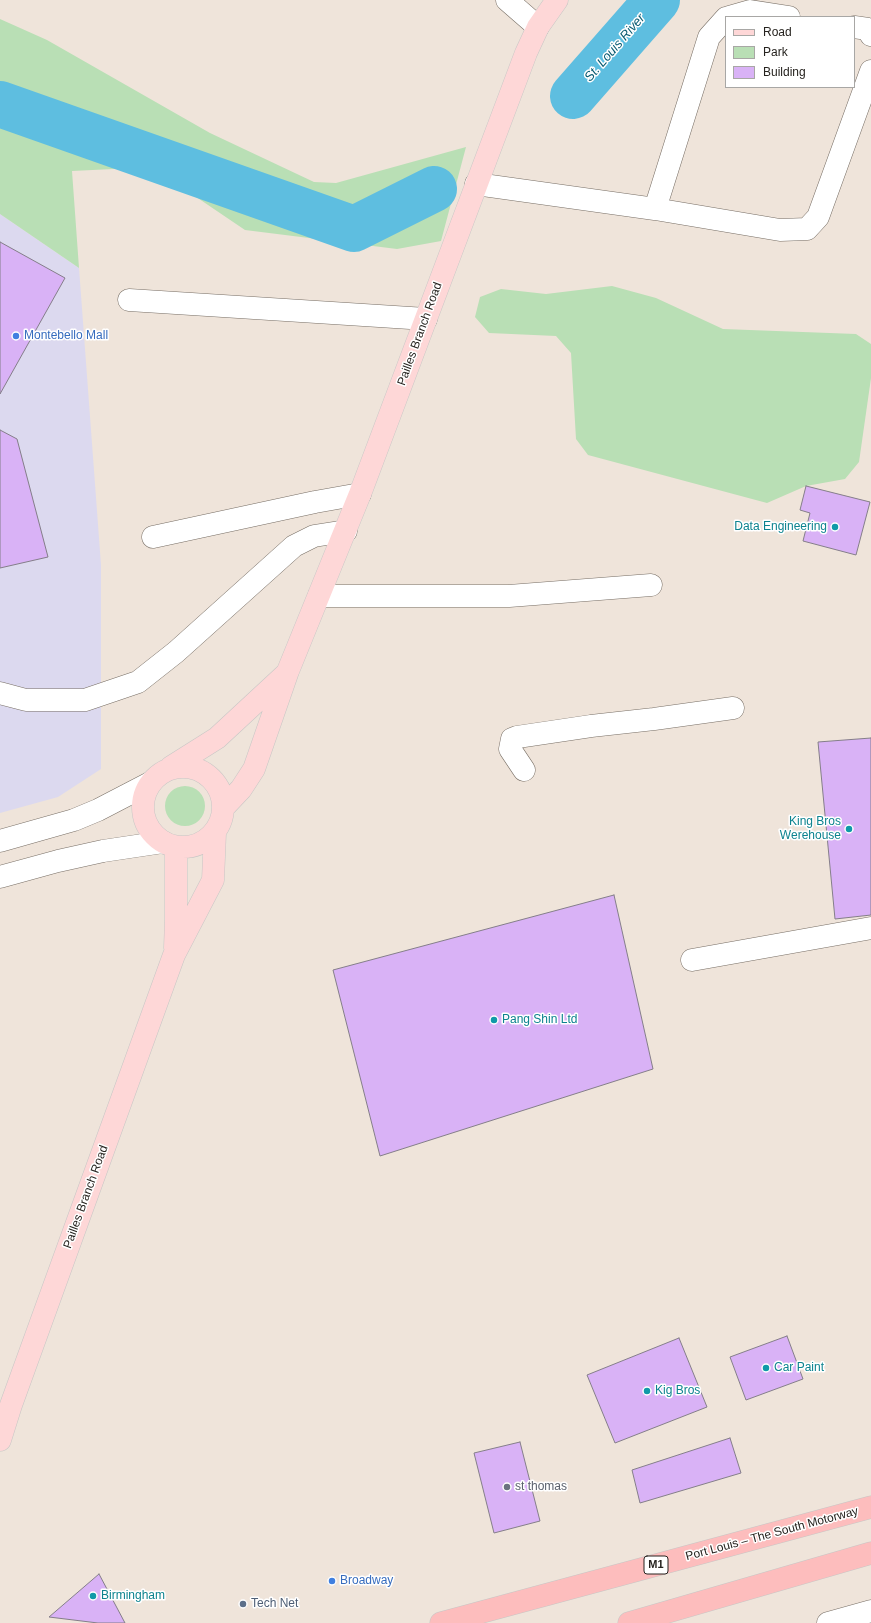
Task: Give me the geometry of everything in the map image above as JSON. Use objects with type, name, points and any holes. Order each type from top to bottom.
[{"type":"highway","name":"Port Louis – The South Motorway","points":[[441,1623],[871,1507]]},
{"type":"highway","points":[[629,1623],[871,1553]]},
{"type":"main road","name":"Pailles Branch Road","points":[[224,807],[241,789],[254,769],[288,672],[346,531],[526,53],[538,27],[557,0]]},
{"type":"main road","name":"Pailles Branch Road","points":[[171,767],[217,738],[288,672]]},
{"type":"main road","points":[[186,766],[200,770],[213,779],[221,792],[224,807],[221,821],[215,833],[204,842],[191,847],[170,845],[152,834],[145,822],[142,809],[144,795],[150,783],[159,774],[171,767],[186,766]]},
{"type":"main road","points":[[213,880],[254,769]]},
{"type":"main road","name":"Pailles Branch Road","points":[[0,1440],[6,1412],[174,955],[213,880],[215,833]]},
{"type":"main road","name":"Pailles Branch Road","points":[[170,845],[176,920],[174,955]]},
{"type":"street","points":[[507,0],[538,27]]},
{"type":"street","points":[[731,16],[750,11],[782,16]]},
{"type":"street","points":[[655,209],[709,37],[725,19]]},
{"type":"street","points":[[855,27],[868,30],[871,35]]},
{"type":"street","points":[[476,184],[655,209],[780,230],[808,229],[818,217],[871,71]]},
{"type":"street","points":[[129,300],[426,319]]},
{"type":"street","points":[[153,537],[315,502],[360,494]]},
{"type":"street","points":[[0,693],[26,700],[85,700],[138,682],[176,652],[294,546],[314,536],[346,531]]},
{"type":"street","points":[[319,596],[509,596],[651,585]]},
{"type":"street","points":[[524,770],[510,749],[512,739],[591,726],[733,708]]},
{"type":"street","points":[[0,841],[74,820],[98,810],[150,783]]},
{"type":"street","points":[[0,877],[58,861],[103,851],[170,845]]},
{"type":"street","points":[[692,960],[871,928]]},
{"type":"street","points":[[828,1623],[871,1611]]},
{"type":"shaded area","points":[[0,214],[79,268],[101,565],[101,769],[58,797],[0,813]]},
{"type":"green space","points":[[0,19],[47,40],[210,133],[314,182],[336,183],[466,147],[441,241],[397,249],[245,230],[174,182],[134,168],[72,171],[79,268],[0,214]]},
{"type":"green space","points":[[612,286],[656,298],[723,329],[856,334],[871,344],[871,378],[859,462],[845,479],[806,486],[767,503],[588,455],[576,439],[571,353],[556,336],[489,333],[475,317],[480,297],[501,289],[546,294]]},
{"type":"green space","points":[[189,786],[196,789],[202,795],[205,806],[204,814],[196,823],[189,826],[181,826],[174,823],[166,814],[165,802],[168,795],[177,787]]},
{"type":"building","name":"Montebello Mall","points":[[0,242],[65,278],[0,394]]},
{"type":"building","points":[[0,430],[17,439],[48,557],[0,568]]},
{"type":"building","name":"Data Engineering","points":[[806,486],[870,502],[856,555],[803,541],[810,513],[800,510]]},
{"type":"building","name":"King Bros Werehouse","points":[[871,738],[871,915],[835,919],[818,742]]},
{"type":"building","name":"Pang Shin Ltd","points":[[614,895],[653,1069],[380,1156],[333,970]]},
{"type":"building","name":"Car Paint","points":[[787,1336],[803,1379],[746,1400],[730,1357]]},
{"type":"building","name":"Kig Bros","points":[[679,1338],[707,1407],[615,1443],[587,1375]]},
{"type":"building","points":[[730,1438],[741,1473],[640,1503],[632,1470]]},
{"type":"building","name":"st thomas","points":[[520,1442],[540,1521],[494,1533],[474,1453]]},
{"type":"building","name":"Birmingham","points":[[99,1574],[125,1623],[98,1623],[49,1617]]},
{"type":"waterway","name":"St. Louis River","points":[[573,96],[657,0]]},
{"type":"waterway","points":[[0,104],[354,229],[434,189]]},
{"type":"place","name":"Montebello Mall","points":[[16,336]]},
{"type":"place","name":"Data Engineering","points":[[835,527]]},
{"type":"place","name":"King Bros Werehouse","points":[[849,829]]},
{"type":"place","name":"Pang Shin Ltd","points":[[494,1020]]},
{"type":"place","name":"Car Paint","points":[[766,1368]]},
{"type":"place","name":"Kig Bros","points":[[647,1391]]},
{"type":"place","name":"st thomas","points":[[507,1487]]},
{"type":"place","name":"Broadway","points":[[332,1581]]},
{"type":"place","name":"Birmingham","points":[[93,1596]]},
{"type":"place","name":"Tech Net","points":[[243,1604]]}]
